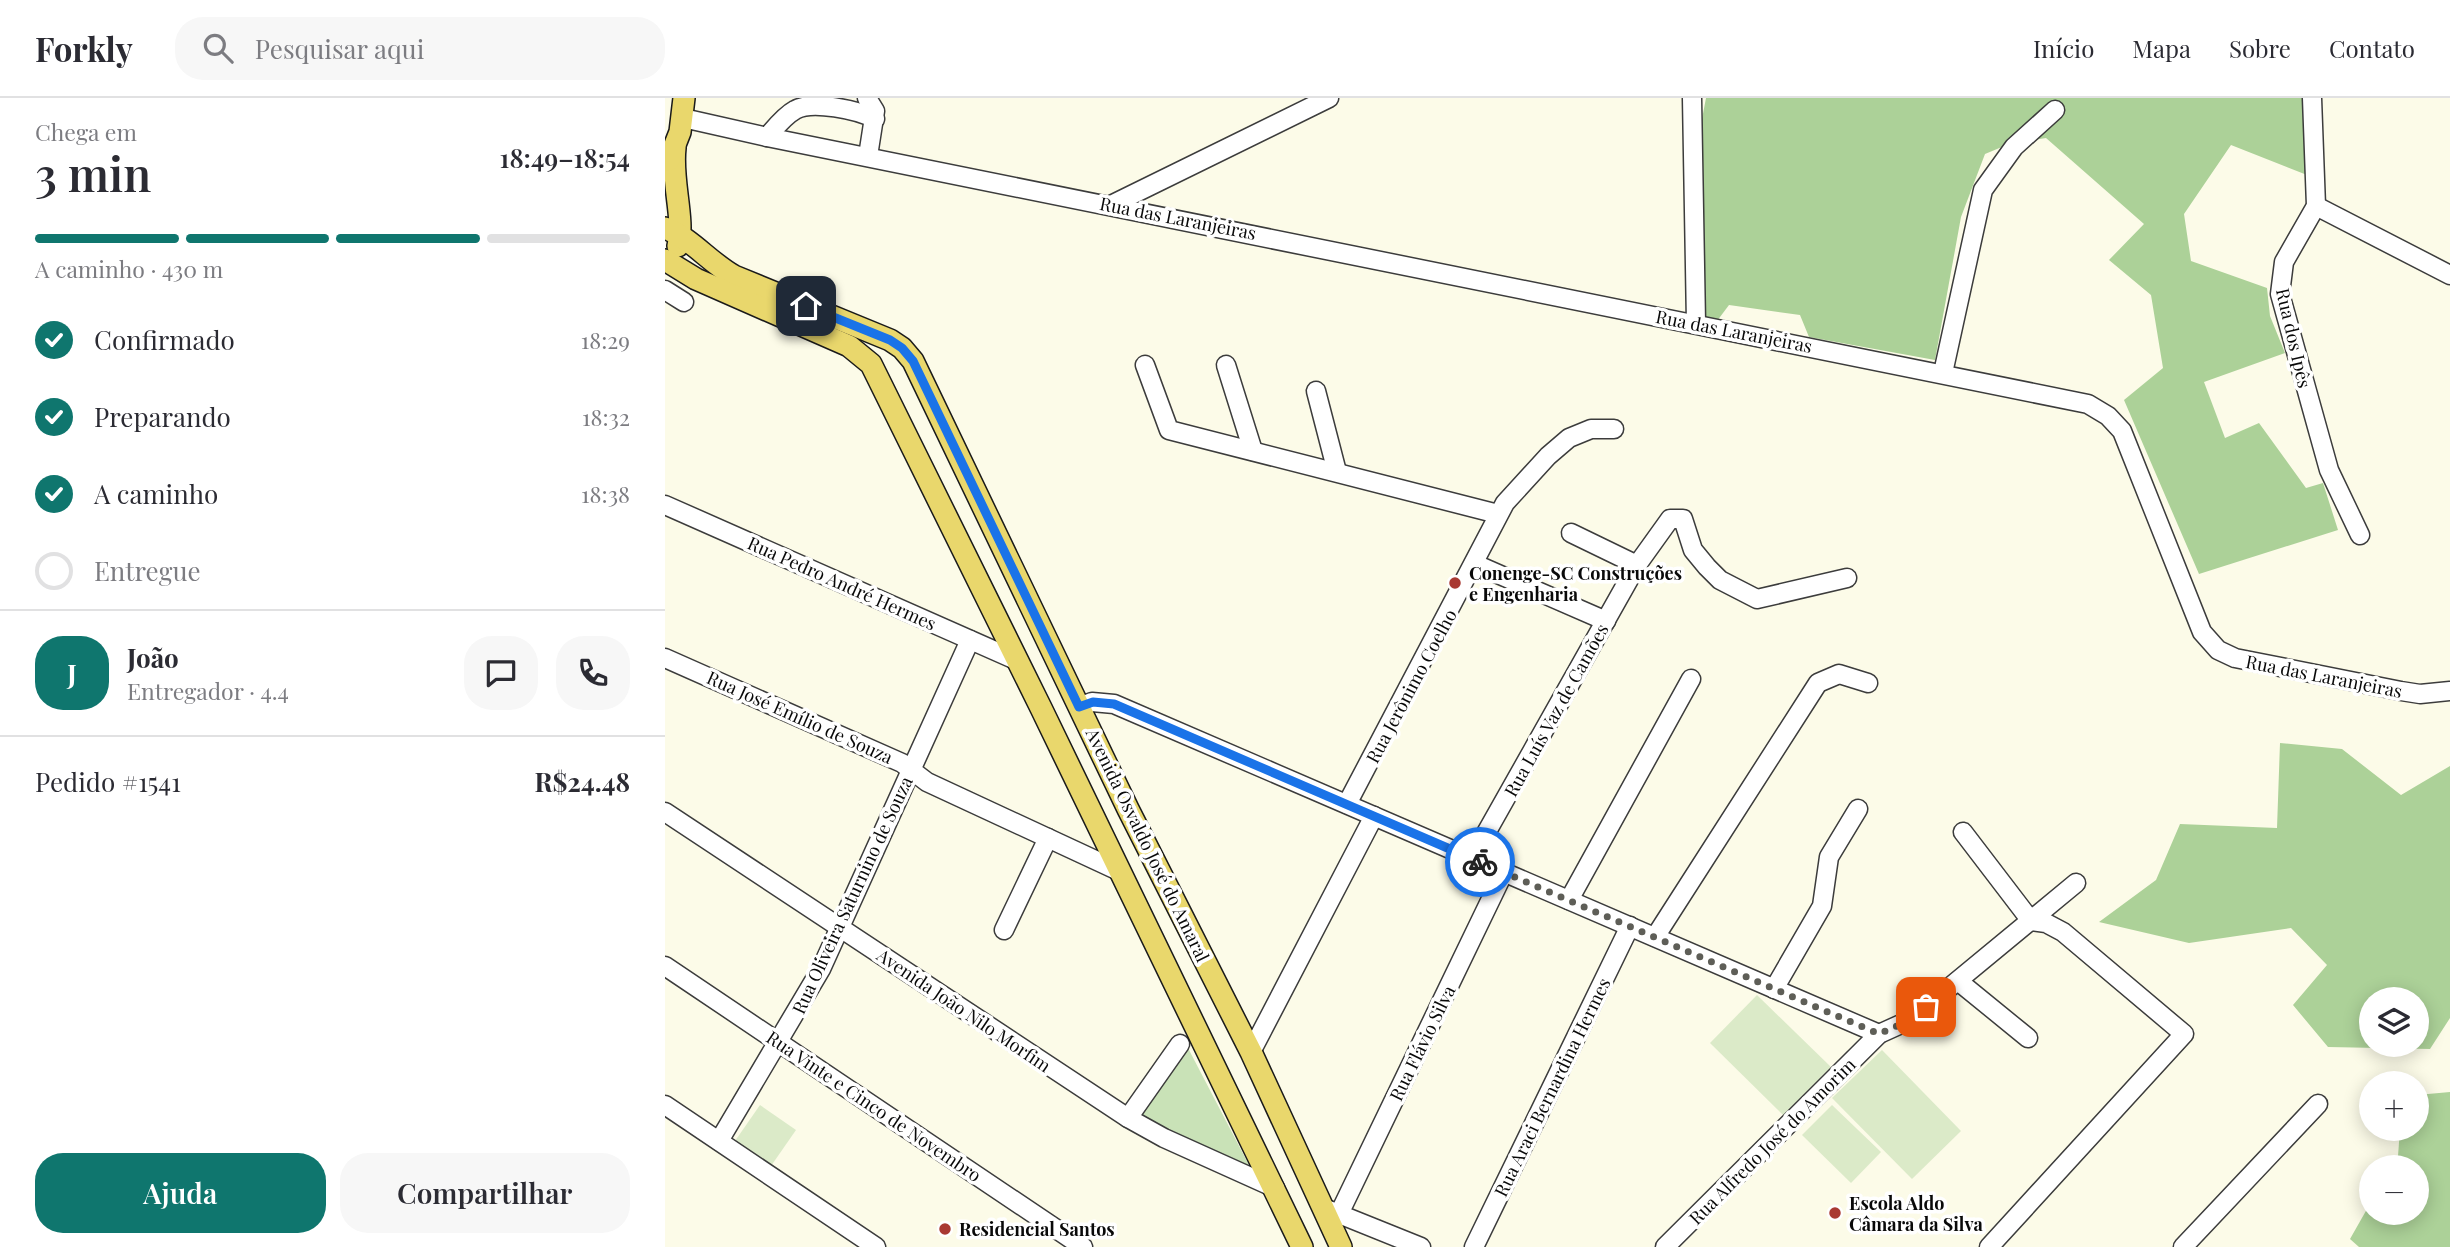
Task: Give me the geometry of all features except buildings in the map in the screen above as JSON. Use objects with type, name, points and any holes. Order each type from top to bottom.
[{"type":"main road","points":[[665,258],[677,248],[673,231],[672,170],[684,108]]},
{"type":"main road","points":[[665,170],[675,148]]},
{"type":"main road","name":"Avenida Osvaldo José do Amaral","points":[[673,231],[734,276],[902,348],[913,361],[1128,809],[1331,1210],[1341,1247]]},
{"type":"main road","name":"Avenida Osvaldo José do Amaral","points":[[665,258],[696,279],[849,346],[871,364],[1302,1247]]},
{"type":"main road","points":[[1041,708],[1059,715],[1079,707]]},
{"type":"main road","points":[[1097,823],[1101,808],[1107,804],[1115,803],[1128,809]]},
{"type":"street","points":[[867,98],[874,107],[875,119],[868,156]]},
{"type":"street","points":[[1111,205],[1326,98]]},
{"type":"street","points":[[1692,98],[1696,323]]},
{"type":"street","points":[[2312,98],[2316,206],[2450,275]]},
{"type":"street","points":[[767,137],[793,104],[809,106],[831,103],[875,119]]},
{"type":"street","name":"Rua das Laranjeiras","points":[[684,108],[767,137],[2067,398],[2108,416],[2122,431],[2202,632],[2218,650],[2235,658],[2420,694],[2450,691]]},
{"type":"street","points":[[1943,373],[1983,190],[2014,147],[2056,110]]},
{"type":"street","name":"Rua dos Ipês","points":[[2316,206],[2284,262],[2280,294],[2329,470],[2360,535]]},
{"type":"street","points":[[665,290],[684,302]]},
{"type":"street","points":[[1145,365],[1169,430],[1498,514]]},
{"type":"street","points":[[1226,365],[1253,451]]},
{"type":"street","points":[[1316,391],[1337,472]]},
{"type":"street","name":"Rua Jerônimo Coelho","points":[[1347,804],[1475,564],[1498,514],[1548,456],[1569,438],[1591,429],[1614,429]]},
{"type":"street","name":"Rua Pedro André Hermes","points":[[665,505],[1018,661]]},
{"type":"street","name":"Rua Luís Vaz de Camões","points":[[1472,858],[1637,565],[1670,519],[1683,519],[1693,550],[1720,580],[1757,599],[1847,578]]},
{"type":"street","points":[[1571,533],[1637,565]]},
{"type":"street","points":[[1475,564],[1606,621]]},
{"type":"street","name":"Rua Oliveira Saturnino de Souza","points":[[719,1141],[821,969],[970,640]]},
{"type":"street","name":"Rua José Emílio de Souza","points":[[665,658],[902,763],[927,782],[1121,872]]},
{"type":"street","points":[[1655,937],[1818,683],[1826,678],[1845,674],[1868,683]]},
{"type":"street","points":[[1569,900],[1691,679]]},
{"type":"street","points":[[1079,707],[1093,702],[1114,704],[1879,1034],[1910,1020],[2075,883]]},
{"type":"street","points":[[1774,989],[1822,906],[1829,857],[1858,808]]},
{"type":"street","name":"Avenida João Nilo Morfim","points":[[665,812],[1128,1118],[1176,1144],[1275,1188]]},
{"type":"street","points":[[1251,1052],[1374,816]]},
{"type":"street","points":[[1963,832],[2031,921],[2046,923],[2063,932],[2184,1034],[1990,1247]]},
{"type":"street","points":[[1004,930],[1048,838]]},
{"type":"street","name":"Rua Flávio Silva","points":[[1331,1210],[1504,872]]},
{"type":"street","name":"Rua Araci Bernardina Hermes","points":[[1474,1247],[1630,926]]},
{"type":"street","name":"Rua Vinte e Cinco de Novembro","points":[[665,966],[1083,1247]]},
{"type":"street","points":[[1958,981],[2028,1038]]},
{"type":"street","name":"Rua Alfredo José do Amorim","points":[[1665,1247],[1879,1034]]},
{"type":"street","points":[[1128,1118],[1180,1044]]},
{"type":"street","points":[[2188,1245],[2318,1104]]},
{"type":"street","points":[[665,1105],[876,1247]]},
{"type":"street","points":[[1331,1210],[1421,1247]]},
{"type":"green space","points":[[1706,98],[2303,98],[2307,175],[2231,145],[2184,214],[2191,261],[2267,288],[2270,316],[2285,353],[2204,382],[2225,438],[2259,423],[2306,488],[2323,483],[2338,530],[2199,574],[2124,400],[2163,368],[2151,295],[2109,260],[2144,224],[2046,138],[2009,144],[1985,154],[1961,217],[1935,360],[1809,337],[1800,315],[1729,305],[1717,321],[1700,317],[1702,119]]},
{"type":"green space","points":[[2280,743],[2342,749],[2401,795],[2450,766],[2450,1018],[2430,1049],[2429,987],[2359,987],[2359,1048],[2328,1047],[2293,1005],[2327,965],[2291,928],[2189,943],[2099,922],[2156,880],[2180,824],[2277,828]]},
{"type":"green space","points":[[1757,995],[1831,1067],[1783,1115],[1710,1043]]},
{"type":"green space","points":[[1188,1048],[1250,1167],[1138,1116]]},
{"type":"green space","points":[[1882,1050],[1961,1131],[1912,1179],[1832,1098]]},
{"type":"green space","points":[[2450,1092],[2450,1247],[2359,1247],[2350,1239],[2359,1223],[2429,1225],[2429,1155],[2398,1155],[2399,1141],[2429,1141],[2429,1094]]},
{"type":"green space","points":[[760,1105],[796,1130],[771,1166],[735,1141]]},
{"type":"green space","points":[[1832,1105],[1881,1152],[1851,1183],[1802,1135]]},
{"type":"way so far","points":[[1480,862],[1879,1034],[1898,1027],[1926,1007]]},
{"type":"place","name":"Conenge-SC Construções e Engenharia","points":[[1455,583]]},
{"type":"place","name":"Escola Aldo Câmara da Silva","points":[[1835,1213]]},
{"type":"place","name":"Residencial Santos","points":[[945,1229]]},
{"type":"route","points":[[806,306],[890,340],[902,348],[913,361],[1079,707],[1103,701],[1114,704],[1480,862]]}]
